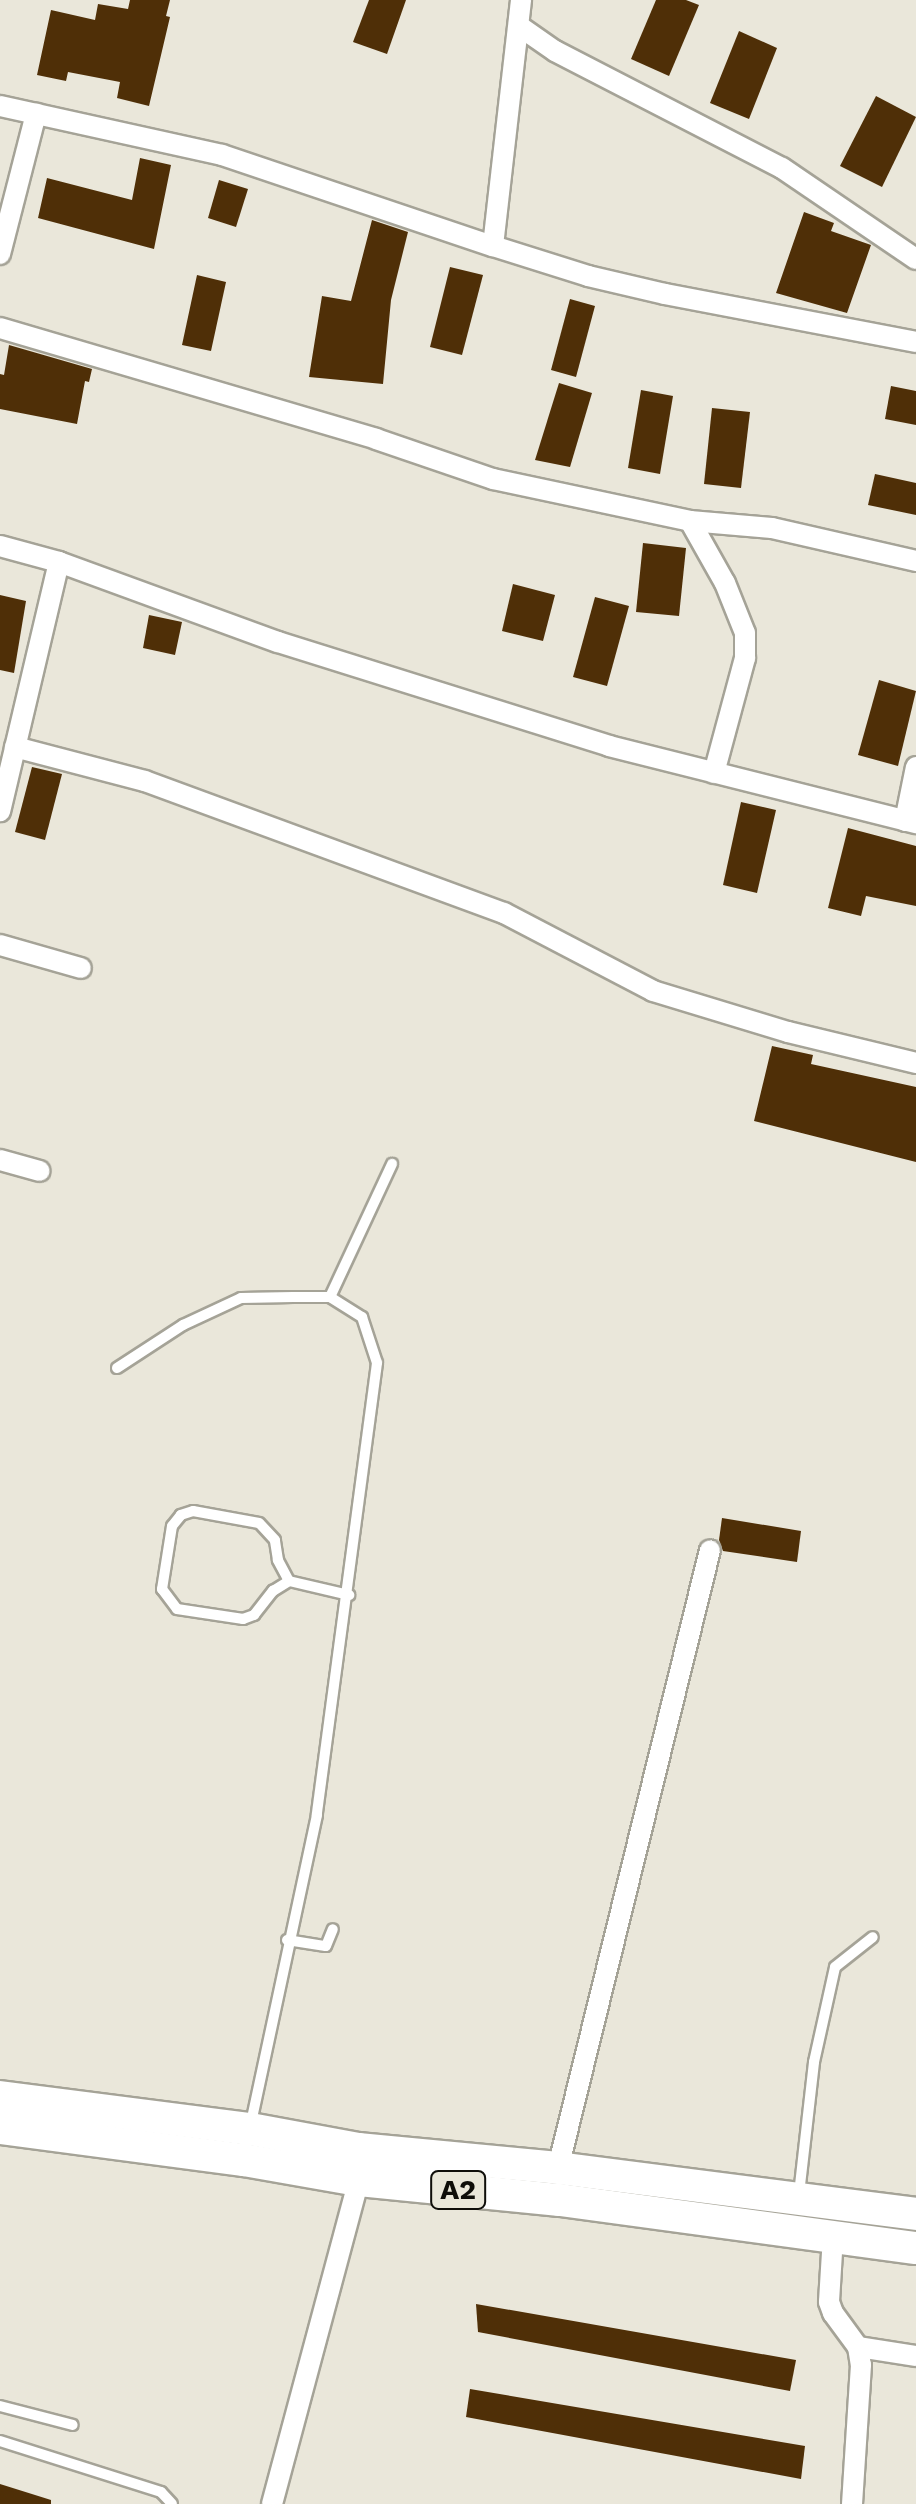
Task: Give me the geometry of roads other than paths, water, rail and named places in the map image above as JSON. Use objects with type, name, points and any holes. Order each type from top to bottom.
[{"type":"highway","name":"A2","points":[[0,2097],[250,2129],[358,2148],[558,2168],[916,2214]]},
{"type":"highway","name":"A2","points":[[0,2128],[244,2160],[359,2180],[560,2200],[916,2248]]},
{"type":"street","points":[[493,246],[521,0]]},
{"type":"street","points":[[519,26],[555,52],[782,168],[916,259]]},
{"type":"street","points":[[0,106],[222,155],[493,246],[627,285],[916,342]]},
{"type":"street","points":[[0,254],[36,114]]},
{"type":"street","points":[[0,328],[376,438],[492,480],[690,521],[772,528],[916,561]]},
{"type":"street","points":[[690,521],[725,583],[745,634],[745,658],[714,773]]},
{"type":"street","points":[[0,546],[59,562],[278,642],[610,746],[910,822],[916,767]]},
{"type":"street","points":[[0,811],[59,562]]},
{"type":"street","points":[[15,747],[146,780],[504,913],[653,992],[788,1032],[916,1063]]},
{"type":"street","points":[[0,945],[81,968]]},
{"type":"street","points":[[0,1160],[40,1171]]},
{"type":"street","points":[[558,2168],[710,1550]]},
{"type":"street","points":[[272,2504],[359,2180]]},
{"type":"street","points":[[833,2236],[829,2302],[858,2347],[861,2365],[852,2504]]},
{"type":"street","points":[[858,2347],[916,2356]]},
{"type":"lane","points":[[330,1297],[392,1164]]},
{"type":"lane","points":[[117,1368],[183,1325],[240,1298],[330,1297],[362,1317],[377,1363],[317,1815],[287,1940],[250,2129]]},
{"type":"lane","points":[[289,1581],[278,1560],[275,1540],[260,1523],[193,1510],[181,1515],[172,1526],[162,1589],[167,1601],[177,1609],[243,1619],[254,1615],[273,1591],[289,1581],[349,1595]]},
{"type":"lane","points":[[287,1940],[326,1946],[333,1929]]},
{"type":"lane","points":[[798,2200],[814,2062],[835,1967],[873,1937]]},
{"type":"lane","points":[[0,2406],[73,2425]]},
{"type":"lane","points":[[0,2441],[161,2492],[172,2504]]}]
